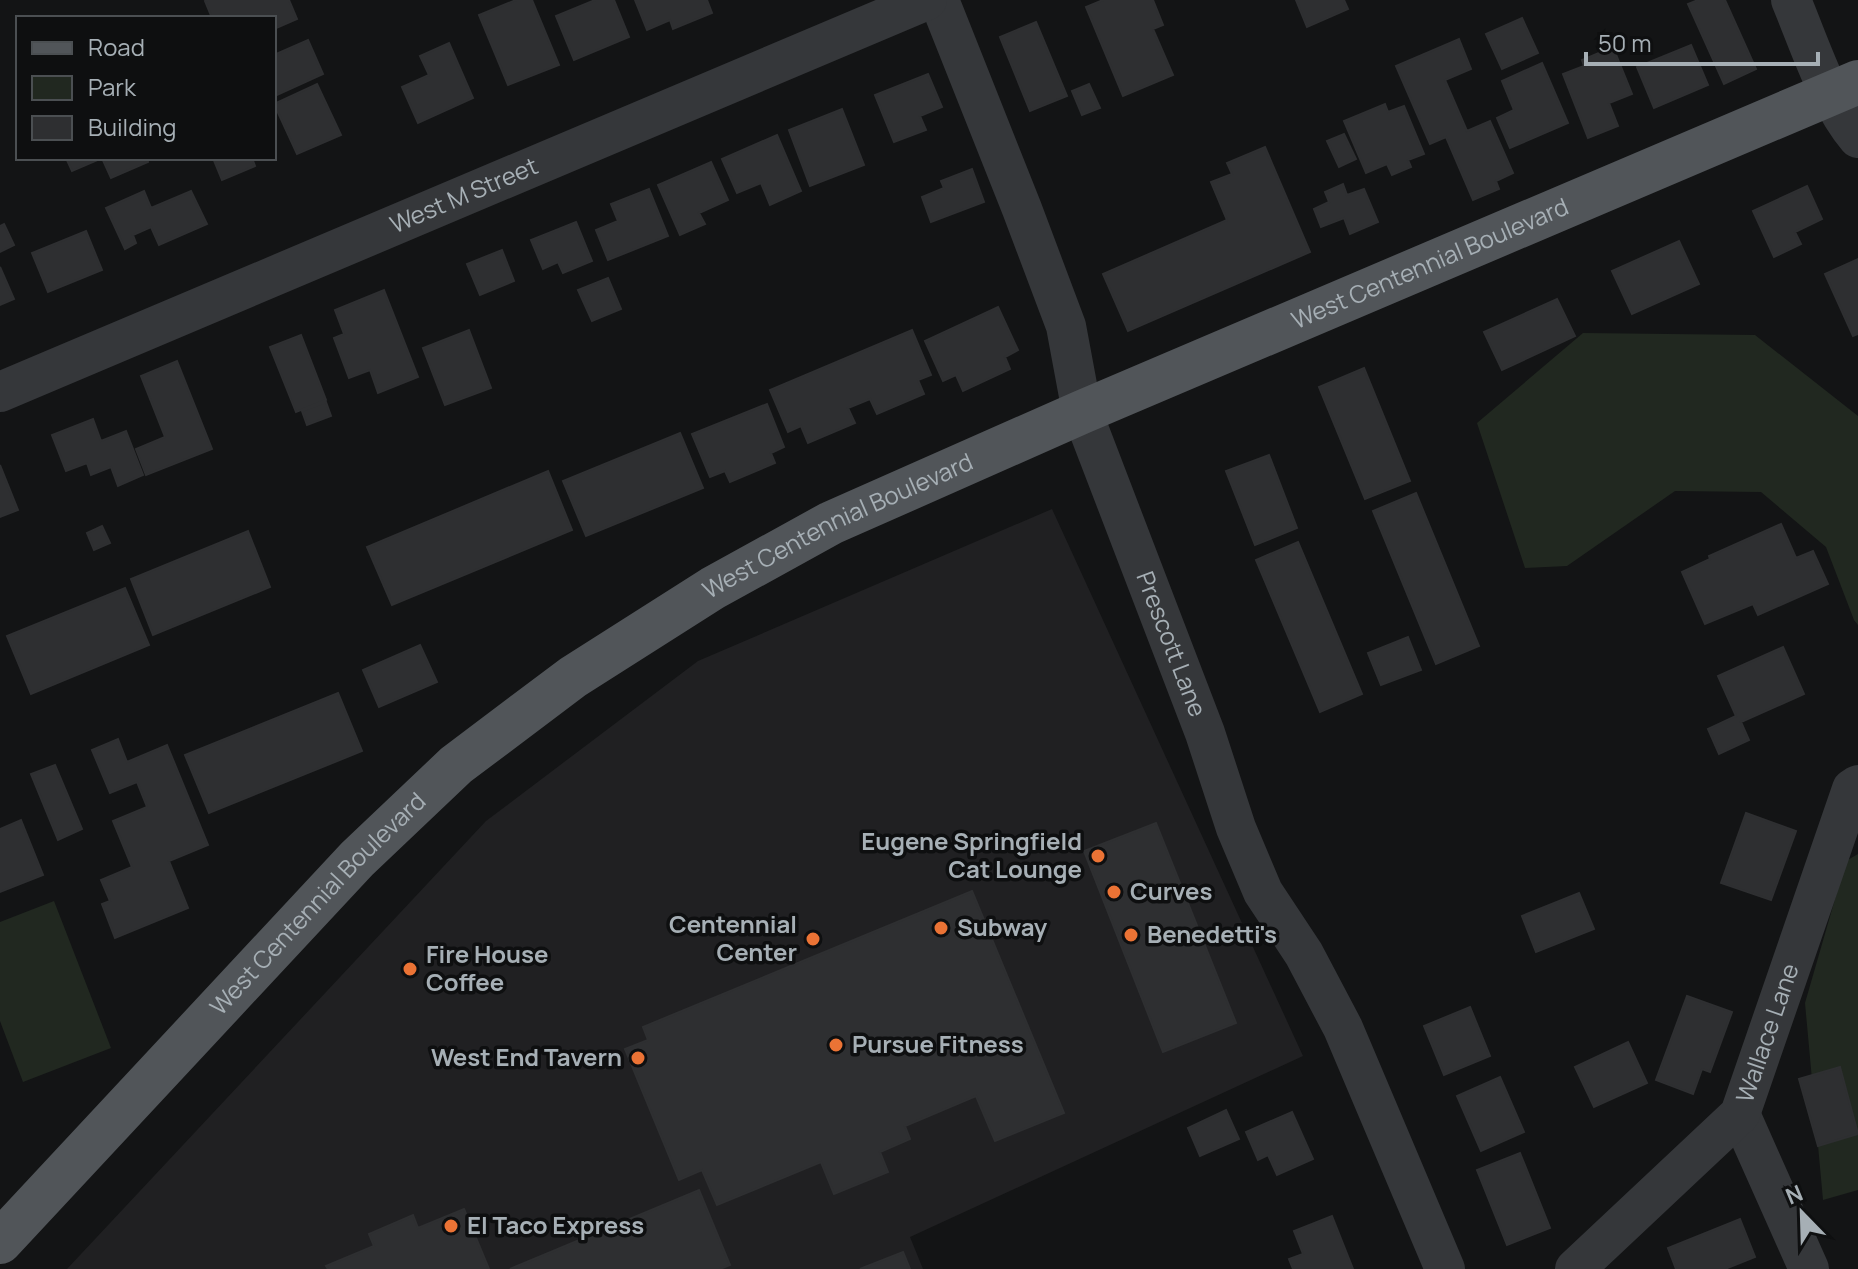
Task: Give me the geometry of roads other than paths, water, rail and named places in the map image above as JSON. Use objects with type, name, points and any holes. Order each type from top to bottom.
[{"type":"main road","name":"West Centennial Boulevard","points":[[0,1242],[357,859],[456,765],[573,677],[713,588],[831,523],[1082,412],[1844,88]]},
{"type":"street","name":"West M Street","points":[[0,392],[927,0]]},
{"type":"street","name":"Prescott Lane","points":[[939,0],[1066,326],[1082,412],[1205,733],[1236,828],[1263,892],[1304,954],[1343,1028],[1445,1269]]},
{"type":"street","points":[[1791,0],[1844,88],[1851,130],[1858,138]]},
{"type":"street","name":"Wallace Lane","points":[[1575,1269],[1740,1114],[1852,789],[1858,785]]},
{"type":"street","points":[[1740,1114],[1809,1269]]},
{"type":"place","name":"Eugene Springfield Cat Lounge","points":[[1098,856]]},
{"type":"place","name":"Curves","points":[[1114,892]]},
{"type":"place","name":"Subway","points":[[941,928]]},
{"type":"place","name":"Benedetti's","points":[[1131,935]]},
{"type":"place","name":"Centennial Center","points":[[813,939]]},
{"type":"place","name":"Fire House Coffee","points":[[410,969]]},
{"type":"place","name":"Pursue Fitness","points":[[836,1045]]},
{"type":"place","name":"West End Tavern","points":[[638,1058]]},
{"type":"place","name":"El Taco Express","points":[[451,1226]]}]
